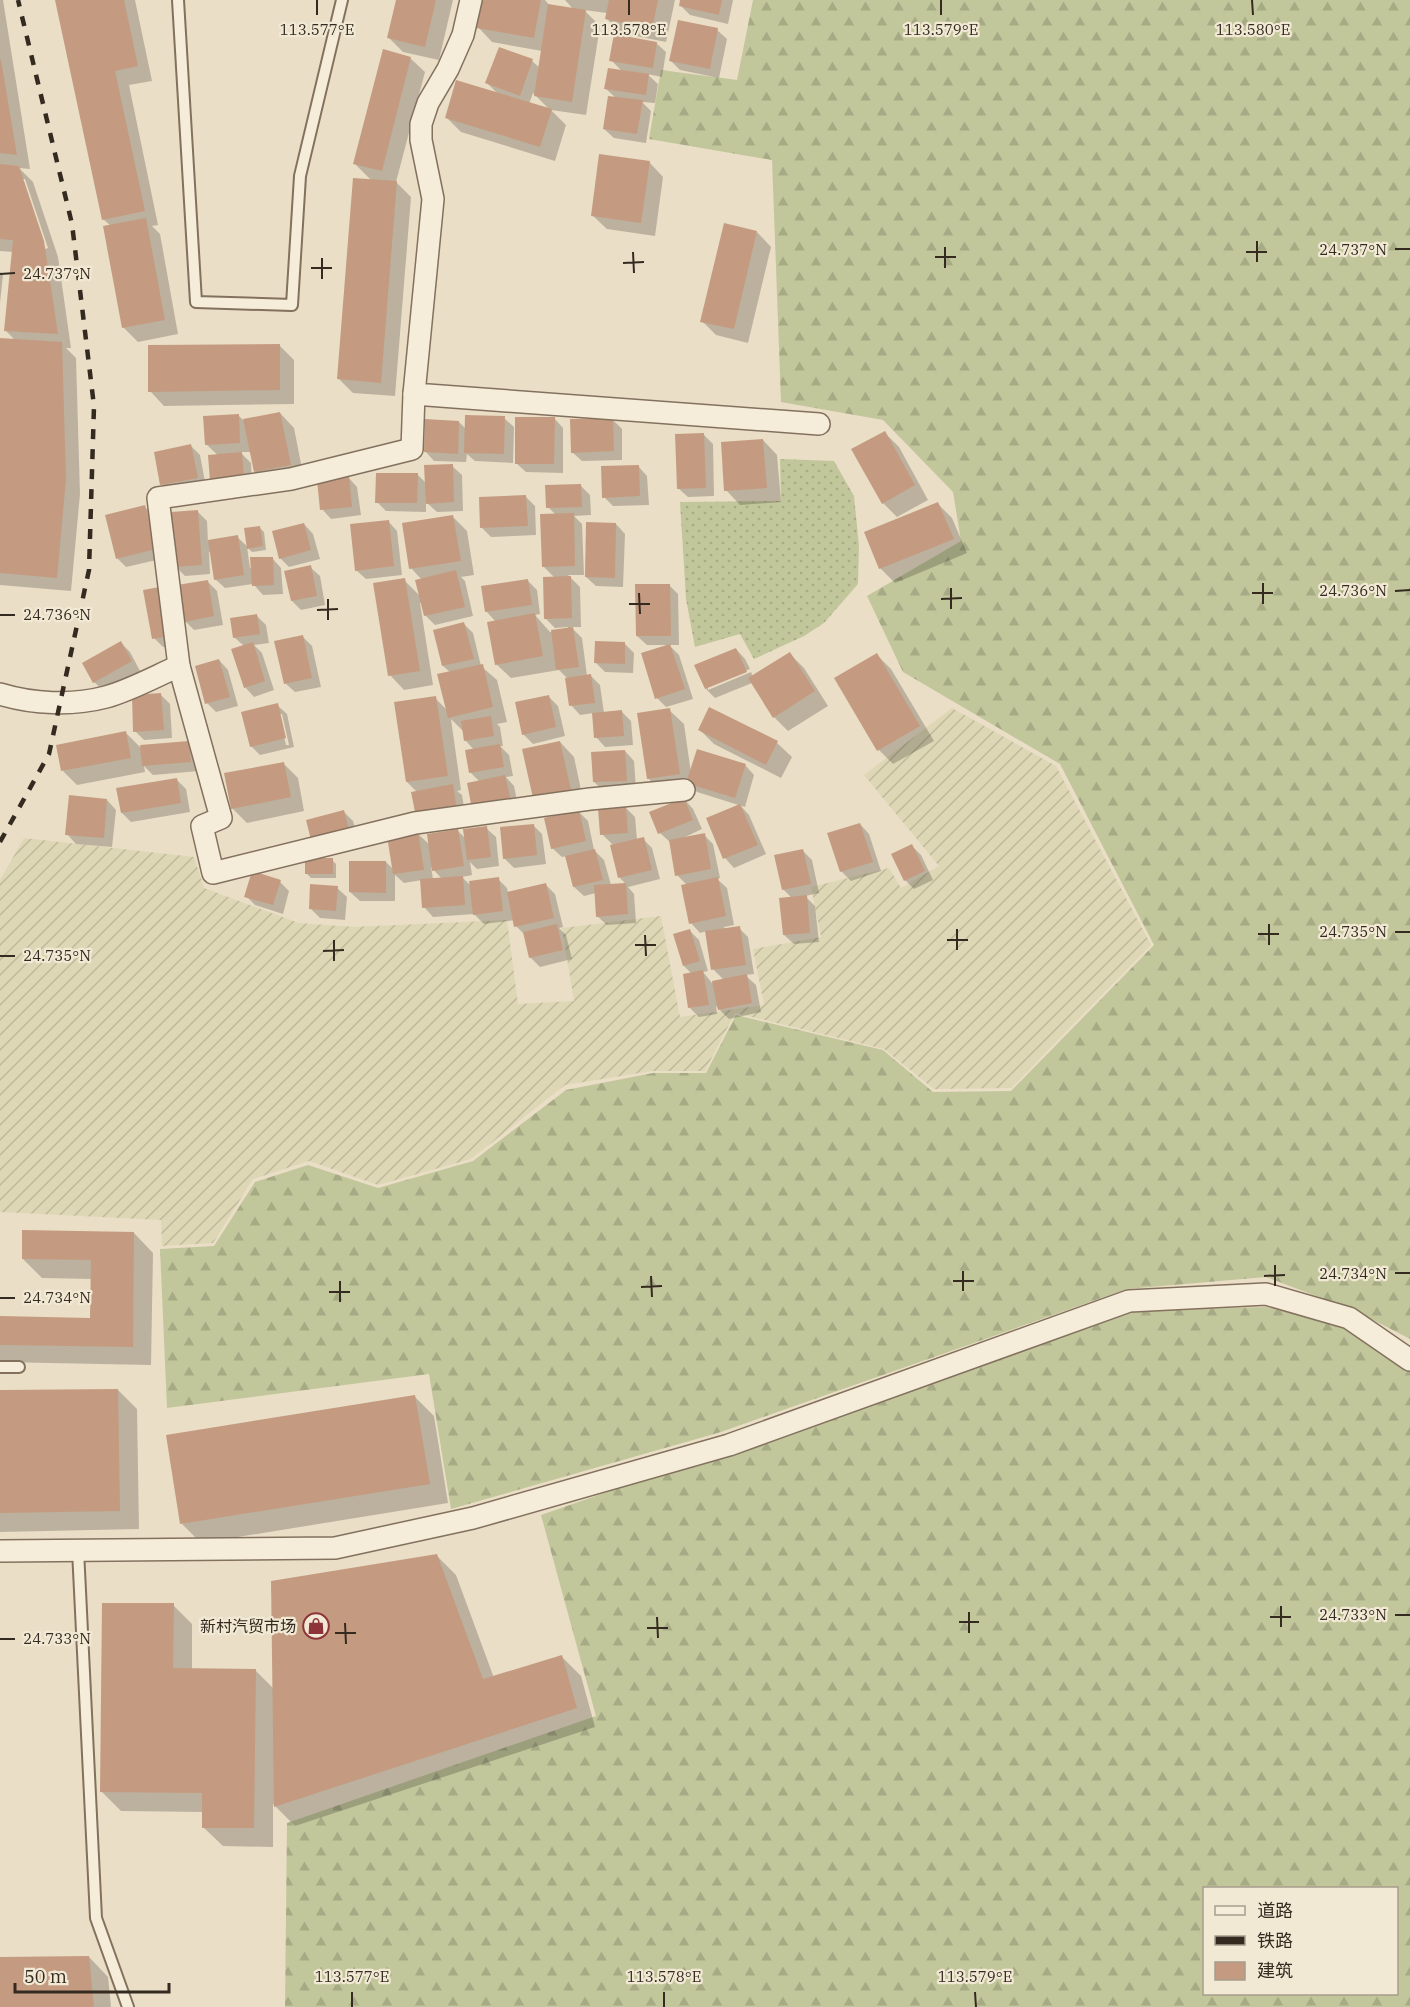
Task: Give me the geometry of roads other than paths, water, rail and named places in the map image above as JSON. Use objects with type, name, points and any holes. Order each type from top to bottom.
[{"type":"street","points":[[471,0],[463,35],[448,69],[428,103],[421,124],[421,140],[433,199],[414,394],[412,449],[291,479],[158,498],[179,666],[221,818],[202,826],[213,873],[415,823],[591,799],[684,790]]},
{"type":"street","points":[[414,394],[819,424]]},
{"type":"street","points":[[0,694],[13,698],[60,704],[106,697],[179,666]]},
{"type":"street","points":[[0,1551],[335,1548],[473,1518],[729,1445],[1129,1301],[1266,1294],[1349,1318],[1410,1360]]},
{"type":"lane","points":[[178,0],[196,302],[292,305],[300,176],[342,0]]},
{"type":"lane","points":[[0,1367],[19,1367]]},
{"type":"lane","points":[[78,1550],[96,1918],[128,2007]]},
{"type":"railway","points":[[0,842],[49,754],[89,570],[94,406],[72,224],[18,0]]},
{"type":"place","name":"新村汽贸市场","points":[[316,1626]]}]
